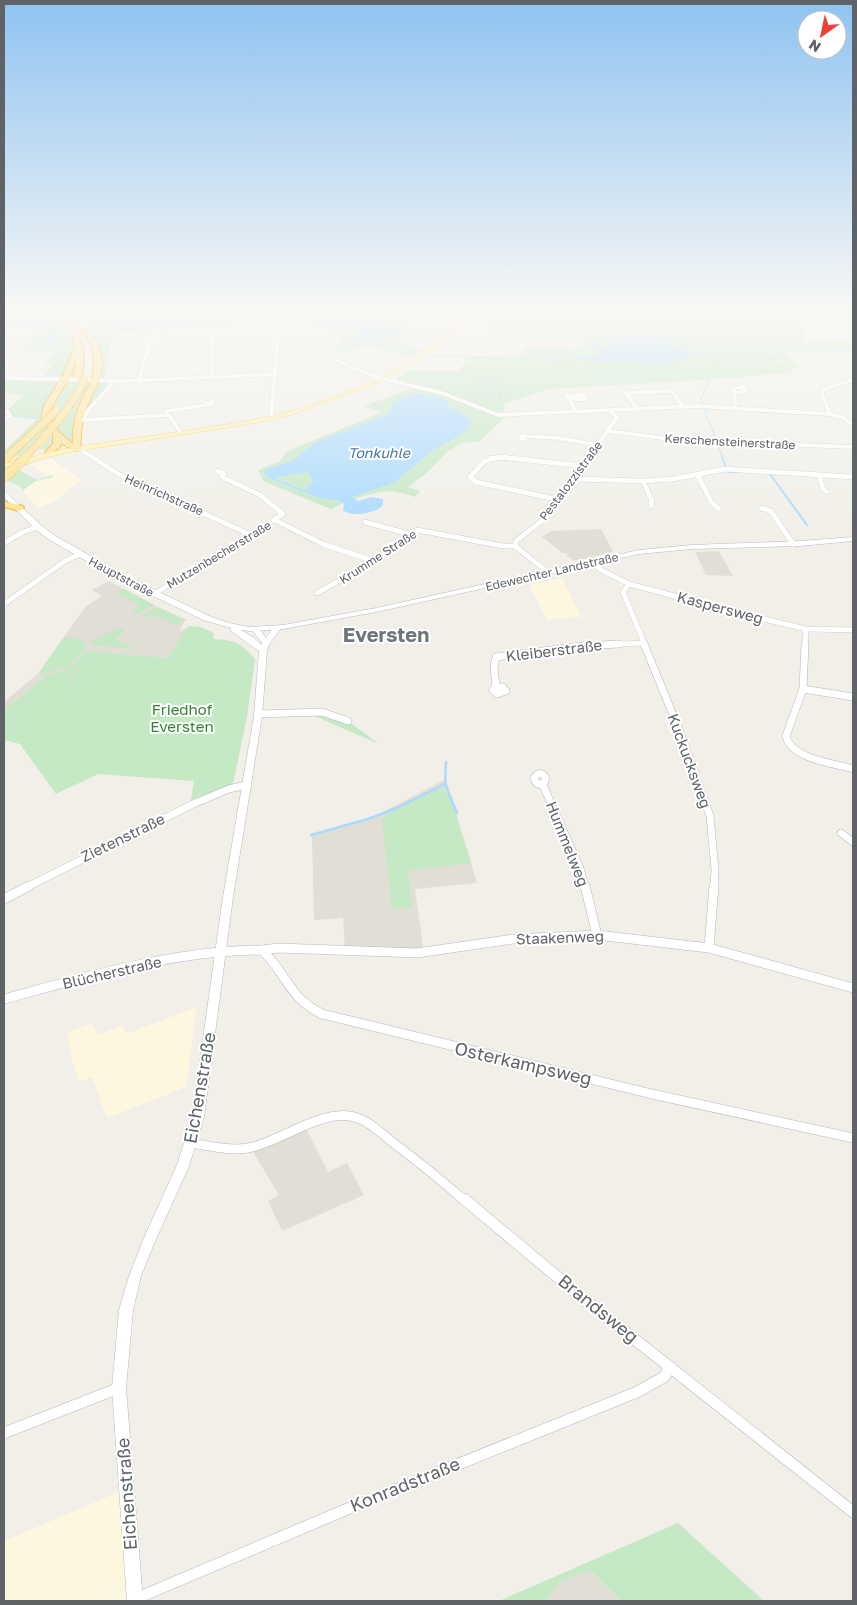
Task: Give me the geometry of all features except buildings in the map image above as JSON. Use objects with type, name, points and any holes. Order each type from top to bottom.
[{"type":"highway","points":[[60,388],[45,414],[47,422],[69,446],[79,450]]},
{"type":"highway","points":[[6,464],[57,410],[74,388]]},
{"type":"highway","points":[[4,478],[60,418],[80,388]]},
{"type":"highway","points":[[79,450],[75,434],[76,420],[92,388]]},
{"type":"highway","points":[[49,452],[57,445],[58,434]]},
{"type":"highway","points":[[4,504],[20,508]]},
{"type":"main road","points":[[4,474],[28,462],[79,450],[277,417],[356,388]]},
{"type":"main road","points":[[6,464],[49,452],[79,450]]},
{"type":"main road","name":"Hauptstraße","points":[[4,493],[38,527],[80,554],[154,594],[206,618],[227,625],[255,630]]},
{"type":"main road","name":"Edewechter Landstraße","points":[[255,630],[277,628],[376,610],[549,573],[631,553],[663,549],[793,544],[853,539]]},
{"type":"main road","points":[[227,625],[264,647]]},
{"type":"main road","points":[[249,638],[255,630]]},
{"type":"street","points":[[111,388],[86,414],[83,420],[167,415],[170,416],[181,433]]},
{"type":"street","points":[[274,388],[272,415],[277,417]]},
{"type":"street","points":[[419,388],[442,393],[498,414],[683,407],[736,408],[830,414],[844,418],[853,426]]},
{"type":"street","points":[[827,388],[822,394],[830,414]]},
{"type":"street","points":[[637,409],[626,393],[672,391],[683,407]]},
{"type":"street","points":[[735,393],[736,408]]},
{"type":"street","points":[[569,400],[576,412]]},
{"type":"street","points":[[167,415],[167,411],[205,406]]},
{"type":"street","name":"Pestalozzistraße","points":[[514,546],[516,541],[543,521],[575,479],[616,417],[610,411]]},
{"type":"street","points":[[4,419],[10,416],[6,412]]},
{"type":"street","name":"Kerschensteinerstraße","points":[[608,431],[688,441],[853,447]]},
{"type":"street","points":[[526,437],[558,438],[598,445]]},
{"type":"street","name":"Heinrichstraße","points":[[79,450],[120,476],[251,535]]},
{"type":"street","points":[[560,500],[476,482],[470,477],[491,458],[516,458],[583,466]]},
{"type":"street","points":[[575,479],[643,482],[673,479],[725,469],[853,477]]},
{"type":"street","name":"Mutzenbecherstraße","points":[[154,594],[283,514],[260,495],[222,477],[224,474],[217,471]]},
{"type":"street","points":[[697,474],[712,503],[719,509]]},
{"type":"street","points":[[819,475],[823,489],[828,492]]},
{"type":"street","points":[[643,482],[652,501],[651,506]]},
{"type":"street","points":[[761,508],[772,511],[793,544]]},
{"type":"street","points":[[275,520],[325,544],[372,560]]},
{"type":"street","points":[[368,522],[409,534]]},
{"type":"street","points":[[4,544],[23,532],[38,527]]},
{"type":"street","name":"Krumme Straße","points":[[317,593],[326,590],[417,530],[503,546],[514,546]]},
{"type":"street","points":[[514,546],[549,573]]},
{"type":"street","points":[[4,604],[65,561],[80,554]]},
{"type":"street","name":"Kaspersweg","points":[[592,563],[609,575],[629,584],[806,629],[853,630]]},
{"type":"street","name":"Kuckucksweg","points":[[629,584],[623,592],[642,643],[680,732],[710,816],[715,870],[709,948]]},
{"type":"street","points":[[255,630],[264,647],[277,628]]},
{"type":"street","points":[[806,629],[802,689],[786,736],[789,746],[799,754],[853,769]]},
{"type":"street","name":"Kleiberstraße","points":[[496,687],[494,667],[496,658],[582,646],[642,643]]},
{"type":"street","name":"Eichenstraße","points":[[135,1600],[119,1388],[126,1310],[135,1276],[191,1143],[198,1117],[228,896],[258,714],[264,647]]},
{"type":"street","points":[[802,689],[853,697]]},
{"type":"street","points":[[258,714],[322,712],[348,721]]},
{"type":"street","name":"Hummelweg","points":[[542,783],[580,868],[598,935]]},
{"type":"street","name":"Zietenstraße","points":[[4,899],[193,804],[229,789],[246,785]]},
{"type":"street","points":[[841,833],[853,842]]},
{"type":"street","name":"Staakenweg","points":[[262,950],[278,948],[417,953],[513,939],[598,935],[709,948],[853,988]]},
{"type":"street","points":[[221,951],[262,950]]},
{"type":"street","name":"Osterkampsweg","points":[[262,950],[271,958],[296,996],[306,1005],[322,1014],[679,1100],[853,1138]]},
{"type":"street","name":"Blücherstraße","points":[[4,998],[154,962],[221,951]]},
{"type":"street","name":"Brandsweg","points":[[191,1143],[229,1149],[248,1148],[288,1135],[321,1119],[340,1115],[359,1118],[397,1145],[584,1300],[853,1512]]},
{"type":"street","name":"Konradstraße","points":[[135,1600],[319,1521],[637,1392],[664,1377],[670,1367]]},
{"type":"street","points":[[4,1433],[119,1388]]},
{"type":"shaded area","points":[[51,458],[83,481],[76,484],[55,501],[37,509],[23,490],[36,481],[48,476],[30,465]]},
{"type":"shaded area","points":[[601,529],[613,552],[574,561],[566,555],[568,554],[563,553],[542,537],[551,531]]},
{"type":"shaded area","points":[[719,551],[733,576],[706,575],[695,552]]},
{"type":"shaded area","points":[[562,578],[581,617],[547,620],[529,585]]},
{"type":"shaded area","points":[[109,581],[170,614],[188,620],[184,622],[180,631],[185,629],[169,658],[89,651],[70,682],[45,677],[4,710],[4,702],[38,674],[85,607],[102,596],[92,590]]},
{"type":"shaded area","points":[[446,779],[477,883],[415,889],[424,953],[345,951],[343,918],[314,920],[312,836],[377,815]]},
{"type":"shaded area","points":[[197,1007],[186,1087],[107,1118],[92,1077],[79,1082],[71,1056],[67,1033],[92,1023],[98,1035],[123,1025],[126,1034]]},
{"type":"shaded area","points":[[305,1127],[328,1172],[347,1163],[364,1195],[282,1231],[268,1201],[279,1195],[250,1147]]},
{"type":"shaded area","points":[[126,1489],[135,1601],[4,1601],[4,1541]]},
{"type":"shaded area","points":[[590,1570],[621,1601],[546,1601],[559,1582]]},
{"type":"green space","points":[[4,388],[111,388],[91,409],[82,423],[80,432],[81,442],[39,450],[53,434],[47,428],[22,455],[12,458],[46,426],[42,420],[4,454],[4,451],[37,419],[10,416],[9,408],[24,395],[4,393]]},
{"type":"green space","points":[[413,388],[437,393],[507,415],[479,442],[463,443],[452,449],[430,470],[408,487],[420,491],[415,497],[385,492],[355,499],[352,497],[394,483],[432,451],[466,432],[472,420],[429,395],[418,393],[405,397],[390,413],[316,442],[293,460],[266,470],[268,478],[317,497],[343,503],[331,509],[263,481],[258,470],[279,462],[287,452],[380,413],[364,406]]},
{"type":"green space","points":[[428,388],[566,388],[548,389],[504,404],[504,412],[485,409],[447,393]]},
{"type":"green space","points":[[19,470],[38,480],[52,475],[53,477],[36,481],[23,490],[21,487],[8,481]]},
{"type":"green space","points":[[307,472],[313,481],[305,490],[273,478]]},
{"type":"green space","points":[[124,589],[154,605],[137,614],[132,611],[141,606],[116,593]]},
{"type":"green space","points":[[158,607],[184,619],[176,625],[154,614],[146,618],[141,616]]},
{"type":"green space","name":"Friedhof Eversten","points":[[190,626],[201,627],[214,633],[213,639],[237,643],[255,659],[247,717],[233,784],[191,800],[194,781],[98,774],[56,794],[20,744],[4,740],[4,710],[44,676],[71,668],[87,649],[90,649],[69,681],[61,680],[70,682],[89,651],[169,658],[185,629]]},
{"type":"green space","points":[[121,627],[124,631],[115,639],[132,646],[129,648],[89,645],[93,640]]},
{"type":"green space","points":[[64,637],[83,639],[81,641],[85,642],[85,647],[69,667],[38,674]]},
{"type":"green space","points":[[309,712],[348,721],[379,744],[312,715]]},
{"type":"green space","points":[[435,788],[449,793],[471,863],[408,871],[412,908],[392,909],[382,818]]},
{"type":"green space","points":[[678,1523],[764,1601],[621,1601],[590,1570],[559,1582],[546,1601],[499,1601]]},
{"type":"water","name":"Tonkuhle","points":[[418,393],[446,400],[449,406],[472,420],[466,432],[432,451],[394,483],[352,497],[358,501],[371,497],[383,499],[383,505],[380,508],[364,514],[352,514],[343,510],[344,504],[340,501],[317,497],[268,478],[264,473],[265,470],[293,460],[316,442],[390,413],[392,404]],"holes":[[[307,472],[313,481],[305,490],[274,478]]]},
{"type":"waterway","points":[[12,416],[38,419],[48,388]]},
{"type":"waterway","points":[[91,398],[100,388]]},
{"type":"waterway","points":[[499,388],[502,410]]},
{"type":"waterway","points":[[703,405],[701,399],[706,388]]},
{"type":"waterway","points":[[704,408],[716,440]]},
{"type":"waterway","points":[[705,409],[712,409]]},
{"type":"waterway","points":[[760,412],[831,416]]},
{"type":"waterway","points":[[717,443],[723,458]]},
{"type":"waterway","points":[[722,457],[726,467]]},
{"type":"waterway","points":[[728,472],[737,472]]},
{"type":"waterway","points":[[770,474],[807,525]]},
{"type":"waterway","points":[[445,784],[446,762]]},
{"type":"waterway","points":[[311,835],[368,819],[397,808],[445,784]]},
{"type":"waterway","points":[[445,784],[457,813]]},
{"type":"district","name":"Eversten","points":[[386,635]]}]
